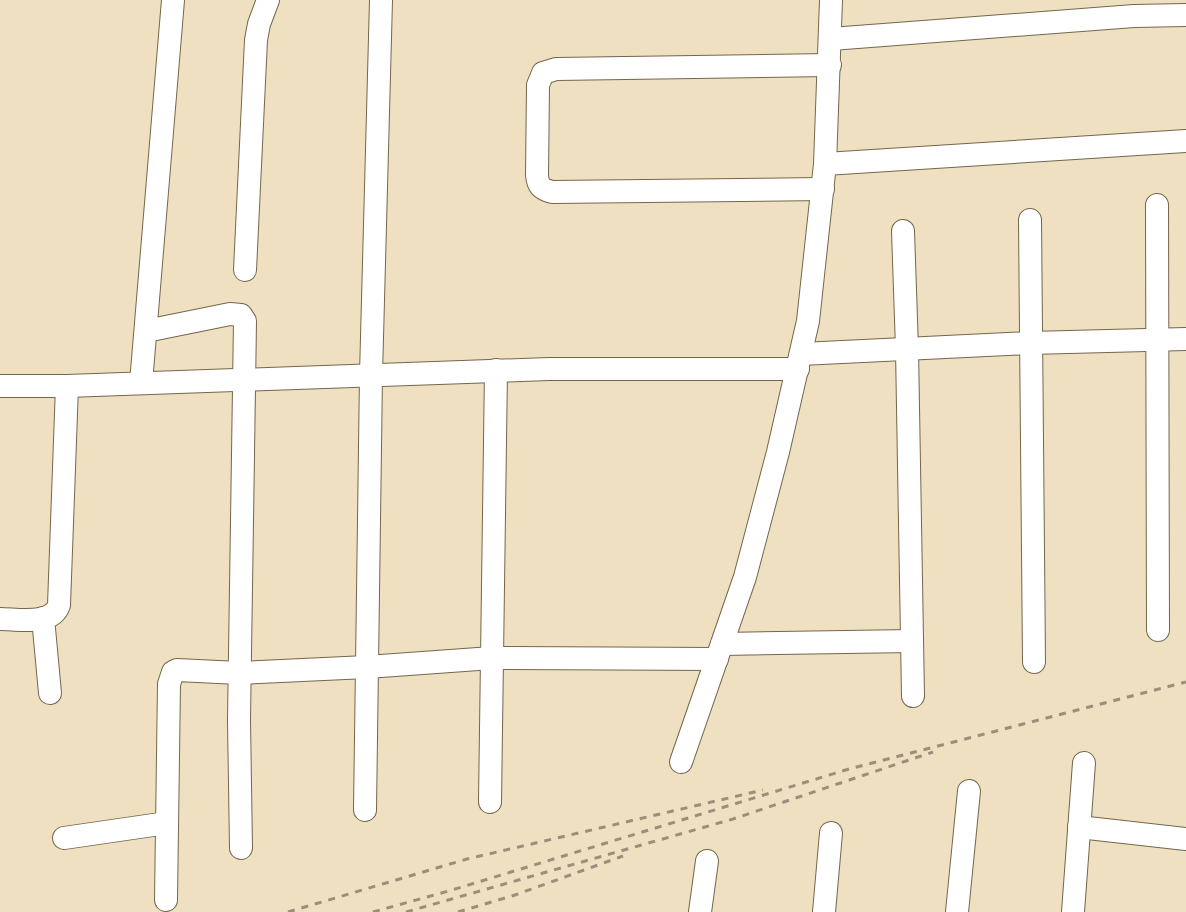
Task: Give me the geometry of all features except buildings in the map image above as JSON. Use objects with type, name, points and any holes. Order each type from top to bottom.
[{"type":"street","points":[[141,383],[173,0]]},
{"type":"street","points":[[245,270],[256,40],[258,24],[268,0]]},
{"type":"street","points":[[366,810],[371,375],[381,0]]},
{"type":"street","points":[[681,762],[745,577],[808,321],[825,164],[831,39],[831,0]]},
{"type":"street","points":[[831,39],[1134,16],[1186,15]]},
{"type":"street","points":[[823,189],[552,192],[544,190],[538,182],[537,175],[538,85],[543,72],[556,69],[830,65]]},
{"type":"street","points":[[825,164],[1186,141]]},
{"type":"street","points":[[1157,205],[1158,630]]},
{"type":"street","points":[[1030,220],[1034,662]]},
{"type":"street","points":[[903,231],[907,349],[913,696]]},
{"type":"street","points":[[146,331],[230,314],[240,315],[243,317],[245,326],[239,673],[241,848]]},
{"type":"street","points":[[0,386],[67,386],[496,370],[682,368],[799,361],[907,349],[1030,343],[1186,339]]},
{"type":"street","points":[[490,802],[496,370]]},
{"type":"street","points":[[0,619],[43,618],[51,616],[57,611],[60,595],[67,386]]},
{"type":"street","points":[[43,618],[50,693]]},
{"type":"street","points":[[166,900],[170,677],[173,672],[183,670],[239,673],[367,667],[492,658],[719,652],[912,641]]},
{"type":"street","points":[[1073,912],[1084,763]]},
{"type":"street","points":[[957,912],[969,791]]},
{"type":"street","points":[[64,838],[167,823]]},
{"type":"street","points":[[1079,827],[1186,839]]},
{"type":"street","points":[[824,912],[831,833]]},
{"type":"street","points":[[700,912],[707,861]]},
{"type":"railway","points":[[373,912],[452,890],[849,769],[1186,682]]},
{"type":"railway","points":[[406,912],[733,819],[933,752]]},
{"type":"railway","points":[[288,912],[467,859],[763,790]]},
{"type":"railway","points":[[458,912],[515,895],[623,856]]}]
